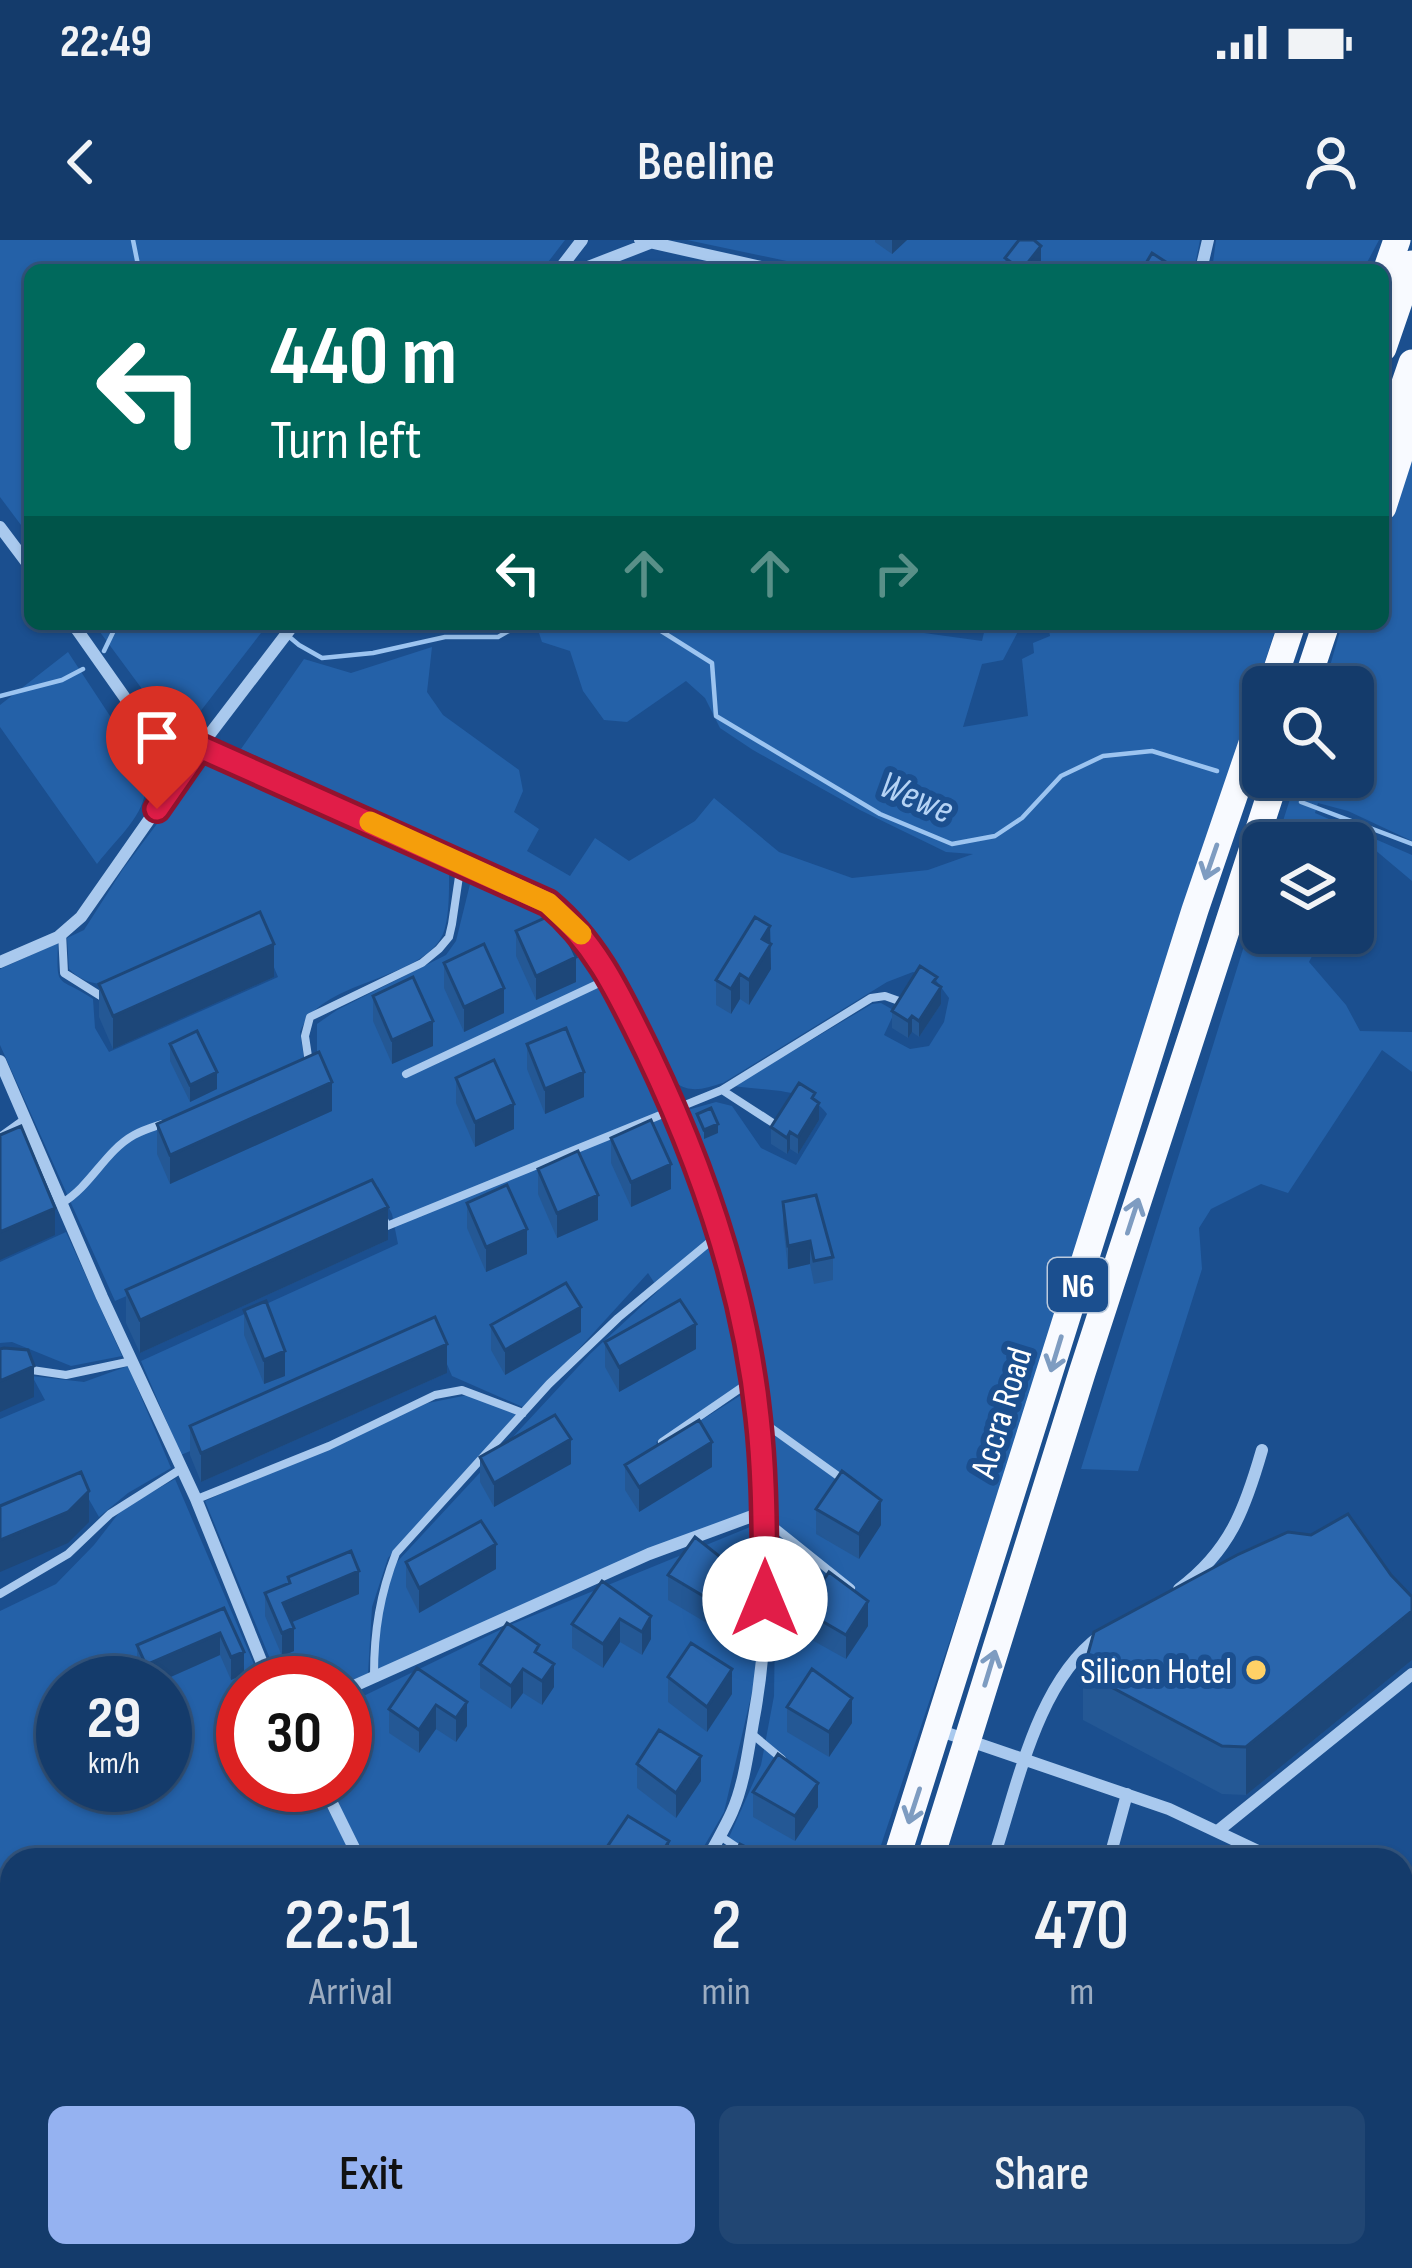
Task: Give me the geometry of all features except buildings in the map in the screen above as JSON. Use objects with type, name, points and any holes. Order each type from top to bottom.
[{"type":"highway","points":[[1395,292],[1397,240]]},
{"type":"highway","points":[[1395,292],[1412,264]]},
{"type":"highway","points":[[1389,431],[1412,363]]},
{"type":"highway","points":[[1389,470],[1400,402]]},
{"type":"highway","points":[[1278,666],[1290,630]]},
{"type":"highway","points":[[1312,666],[1323,630]]},
{"type":"highway","name":"Accra Road","points":[[900,1848],[1242,773]]},
{"type":"highway","name":"Accra Road","points":[[934,1848],[1269,798]]},
{"type":"street","points":[[564,264],[582,240]]},
{"type":"street","points":[[594,264],[647,241],[749,264]]},
{"type":"street","points":[[0,527],[24,558]]},
{"type":"street","points":[[77,630],[180,776]]},
{"type":"street","points":[[0,962],[62,933],[81,917],[200,747],[289,630]]},
{"type":"street","points":[[200,747],[548,903],[574,926],[611,978],[673,1108],[719,1234],[759,1419],[766,1516],[766,1636],[751,1732],[734,1810],[713,1848]]},
{"type":"street","points":[[0,1061],[196,1499],[259,1656]]},
{"type":"street","points":[[1162,1601],[1189,1582],[1229,1540],[1249,1497],[1262,1450]]},
{"type":"street","points":[[374,1678],[649,1554],[766,1516]]},
{"type":"street","points":[[997,1848],[1037,1721],[1059,1682],[1092,1642],[1115,1625]]},
{"type":"street","points":[[1219,1830],[1412,1674]]},
{"type":"street","points":[[938,1730],[1126,1795],[1254,1848]]},
{"type":"street","points":[[1112,1848],[1126,1795]]},
{"type":"street","points":[[336,1812],[354,1848]]},
{"type":"lane","points":[[302,1068],[310,1062],[305,1036],[310,1017],[422,963],[449,937],[460,862]]},
{"type":"lane","points":[[62,933],[64,973],[108,1001],[128,994]]},
{"type":"lane","points":[[406,1074],[611,978]]},
{"type":"lane","points":[[376,1202],[387,1226],[722,1090],[872,998],[898,1001]]},
{"type":"lane","points":[[722,1090],[773,1123]]},
{"type":"lane","points":[[0,1138],[26,1118]]},
{"type":"lane","points":[[62,1203],[134,1135],[171,1120]]},
{"type":"lane","points":[[374,1678],[374,1635],[383,1587],[396,1553],[523,1413],[618,1318],[719,1234]]},
{"type":"lane","points":[[15,1368],[65,1375],[132,1361]]},
{"type":"lane","points":[[662,1442],[752,1380]]},
{"type":"lane","points":[[196,1499],[328,1446],[435,1394],[462,1390],[523,1413]]},
{"type":"lane","points":[[759,1419],[852,1486]]},
{"type":"lane","points":[[0,1594],[68,1554],[110,1514],[181,1469]]},
{"type":"lane","points":[[766,1516],[850,1588]]},
{"type":"lane","points":[[751,1732],[785,1761]]},
{"type":"lane","points":[[719,1836],[738,1848]]},
{"type":"shaded area","points":[[0,240],[565,240],[547,264],[24,264],[24,529],[0,497]]},
{"type":"shaded area","points":[[687,240],[1200,240],[1195,264],[801,264]]},
{"type":"shaded area","points":[[1216,240],[1379,240],[1366,264],[1213,264]]},
{"type":"shaded area","points":[[1412,440],[1412,841],[1348,811],[1318,803],[1315,813],[1336,822],[1283,822],[1290,798],[1374,798],[1374,666],[1330,666],[1340,630],[1389,630],[1389,512]]},
{"type":"shaded area","points":[[98,630],[263,630],[179,739]]},
{"type":"shaded area","points":[[538,630],[902,630],[982,641],[985,630],[1019,630],[1003,660],[982,664],[963,727],[1028,716],[1022,659],[1034,653],[1033,643],[1050,636],[1049,630],[1275,630],[1264,666],[1242,666],[1242,734],[1035,1387],[880,1848],[724,1848],[761,1765],[774,1696],[776,1557],[770,1420],[740,1275],[684,1111],[716,1102],[732,1106],[761,1148],[796,1165],[827,1114],[798,1095],[734,1086],[872,1004],[895,1011],[884,1035],[910,1049],[929,1046],[944,1022],[949,998],[935,979],[913,972],[887,982],[723,1083],[699,1089],[682,1086],[676,1083],[613,959],[556,894],[241,749],[304,659],[351,673],[432,647],[427,692],[443,715],[519,770],[523,791],[514,812],[539,829],[527,851],[570,876],[595,838],[629,861],[695,821],[714,798],[779,852],[852,878],[928,870],[973,854],[946,852],[753,750],[720,728],[705,698],[686,681],[627,722],[604,720],[583,691],[570,651],[542,642]]},
{"type":"shaded area","points":[[68,652],[144,773],[146,788],[137,814],[97,864],[0,727],[0,705]]},
{"type":"shaded area","points":[[205,760],[449,868],[445,927],[431,950],[327,1001],[300,1032],[304,1058],[317,1056],[317,1024],[446,955],[456,941],[472,876],[550,913],[581,944],[626,1023],[692,1177],[745,1381],[656,1442],[659,1447],[746,1392],[756,1508],[378,1670],[382,1615],[397,1562],[590,1354],[659,1290],[648,1273],[525,1408],[452,1376],[438,1343],[181,1455],[141,1361],[398,1244],[392,1214],[378,1187],[115,1301],[0,1045],[0,969],[58,943],[59,976],[93,999],[95,1028],[109,1052],[278,977],[261,936],[227,944],[197,939],[153,970],[118,983],[84,980],[69,969],[67,938],[84,930]]},
{"type":"shaded area","points":[[1374,839],[1412,855],[1412,881],[1374,849]]},
{"type":"shaded area","points":[[1242,952],[1313,954],[1309,962],[1346,1005],[1360,1031],[1412,1032],[1412,1072],[1382,1050],[1288,1193],[1261,1184],[1211,1209],[1199,1228],[1202,1269],[1138,1471],[1081,1469]]},
{"type":"shaded area","points":[[66,1232],[122,1356],[71,1366],[12,1342],[0,1343],[0,1262]]},
{"type":"shaded area","points":[[128,1366],[171,1468],[99,1517],[87,1496],[0,1531],[0,1419],[45,1400],[32,1376],[84,1382]]},
{"type":"shaded area","points":[[468,1395],[519,1413],[388,1558],[372,1607],[369,1656],[269,1656],[205,1501],[428,1403]]},
{"type":"shaded area","points":[[175,1479],[250,1656],[216,1656],[216,1812],[329,1812],[349,1848],[0,1848],[0,1611],[56,1584],[122,1509]]},
{"type":"shaded area","points":[[760,1523],[762,1626],[756,1675],[724,1812],[703,1848],[360,1848],[340,1812],[372,1812],[372,1692],[510,1625]]},
{"type":"waterway","name":"Wewe","points":[[133,240],[138,264]]},
{"type":"waterway","points":[[104,651],[114,630]]},
{"type":"waterway","name":"Wewe","points":[[281,630],[322,658],[373,653],[445,637],[498,637],[510,630]]},
{"type":"waterway","name":"Wewe","points":[[660,630],[712,663],[716,716],[880,814],[952,844],[995,836],[1022,818],[1061,776],[1103,756],[1152,751],[1217,771]]},
{"type":"waterway","points":[[0,696],[62,680],[83,669]]},
{"type":"waterway","name":"Wewe","points":[[1301,802],[1412,844]]},
{"type":"slow traffic","points":[[370,822],[548,903],[581,934]]},
{"type":"place","name":"Silicon Hotel","points":[[1256,1670]]},
{"type":"route","points":[[157,809],[200,747],[548,903],[598,956],[673,1108],[729,1271],[759,1419],[759,1469],[766,1511],[765,1599]]}]
